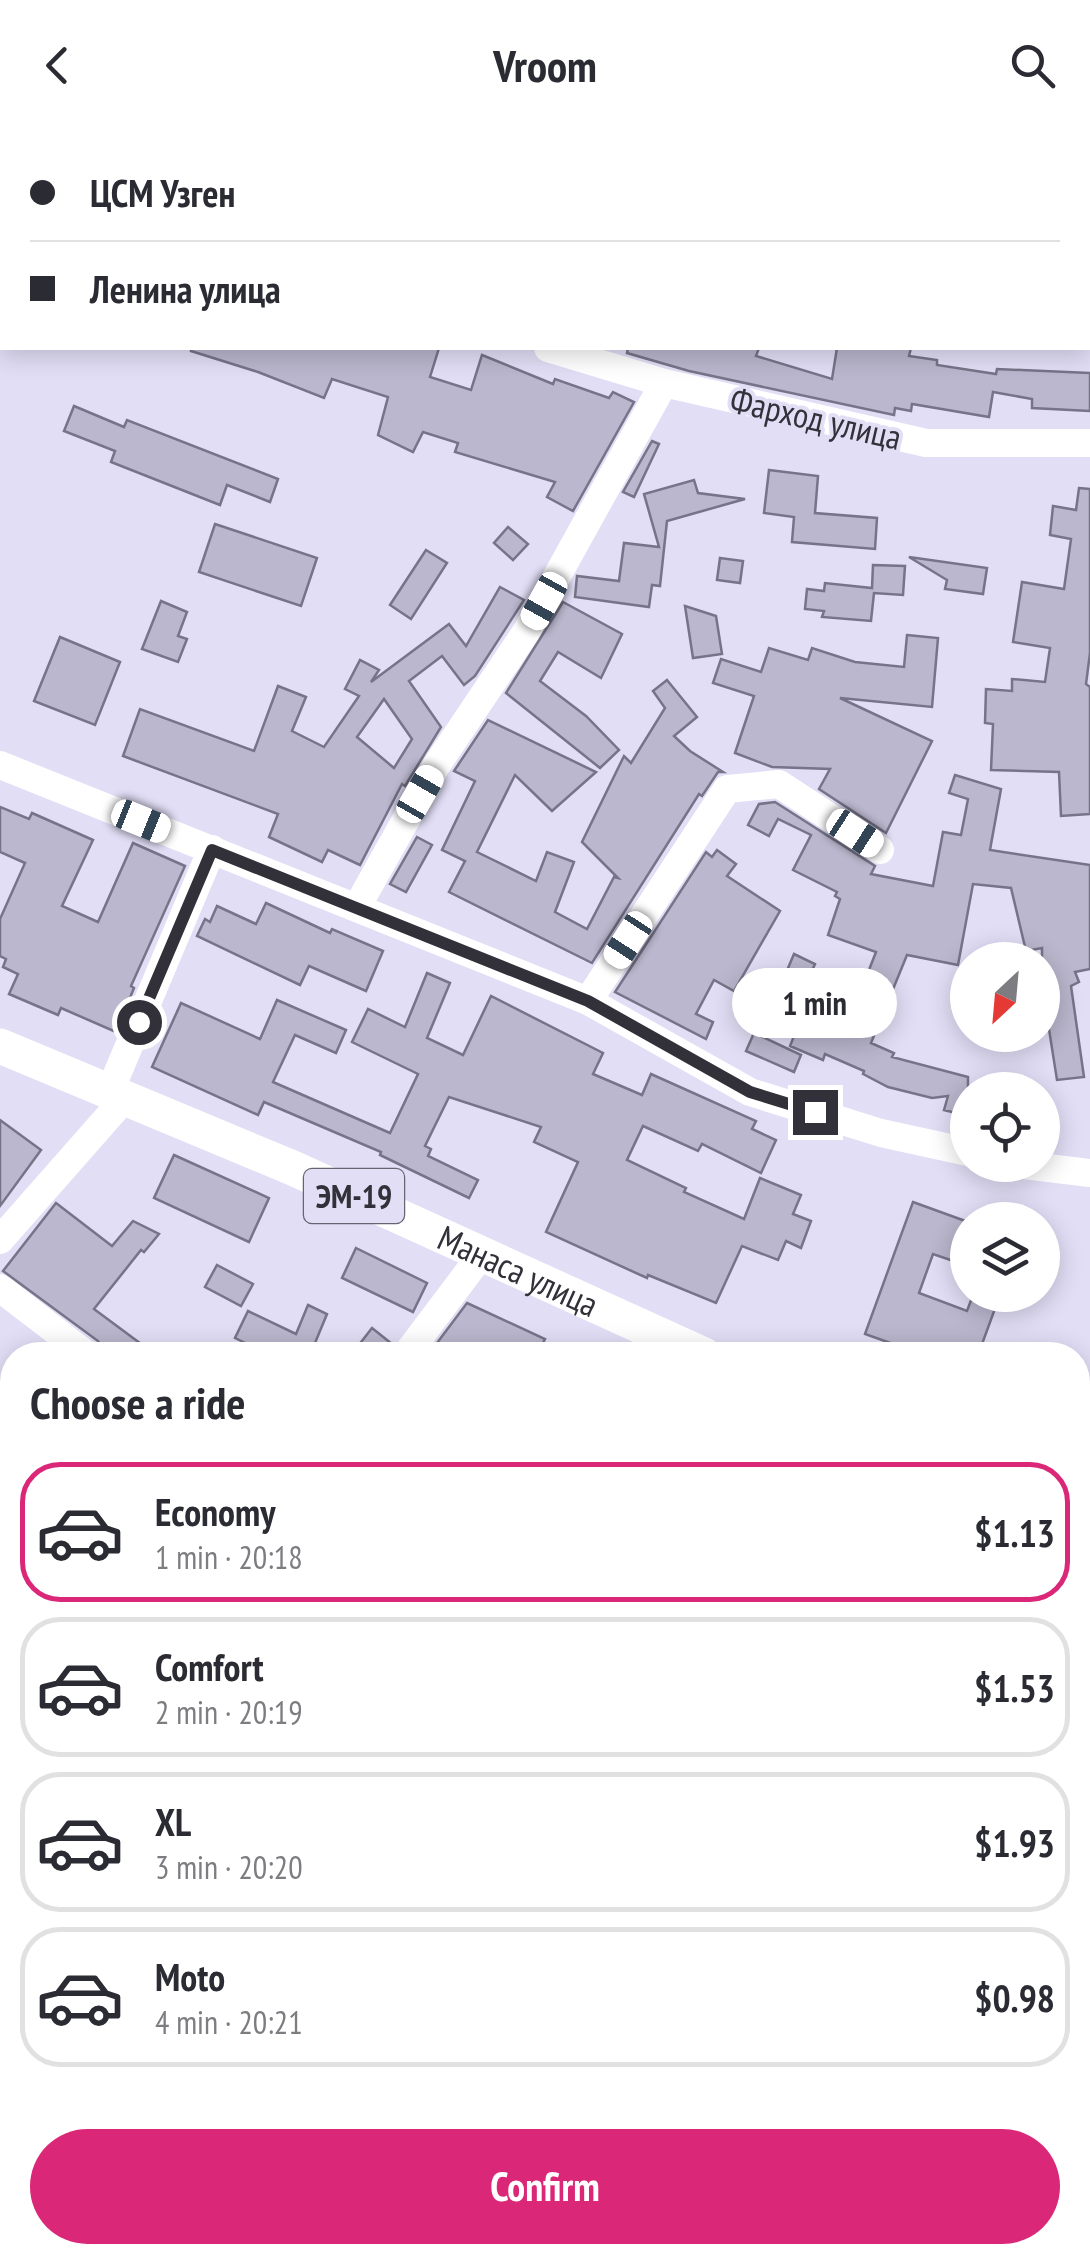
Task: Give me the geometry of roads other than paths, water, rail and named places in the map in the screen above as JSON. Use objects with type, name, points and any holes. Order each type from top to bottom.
[{"type":"main road","name":"Манаса улица","points":[[0,1046],[296,1169],[675,1342]]},
{"type":"street","name":"Фарход улица","points":[[554,350],[664,384],[926,443],[1090,443]]},
{"type":"street","points":[[357,907],[436,766],[526,632],[664,384]]},
{"type":"street","points":[[0,765],[588,1001],[750,1092],[881,1133],[950,1148]]},
{"type":"street","points":[[588,1001],[728,789],[779,784],[880,850]]},
{"type":"street","points":[[0,1240],[118,1095],[212,850]]},
{"type":"street","points":[[1060,1169],[1090,1173]]},
{"type":"street","points":[[416,1342],[482,1254]]},
{"type":"street","points":[[0,1288],[71,1342]]}]
